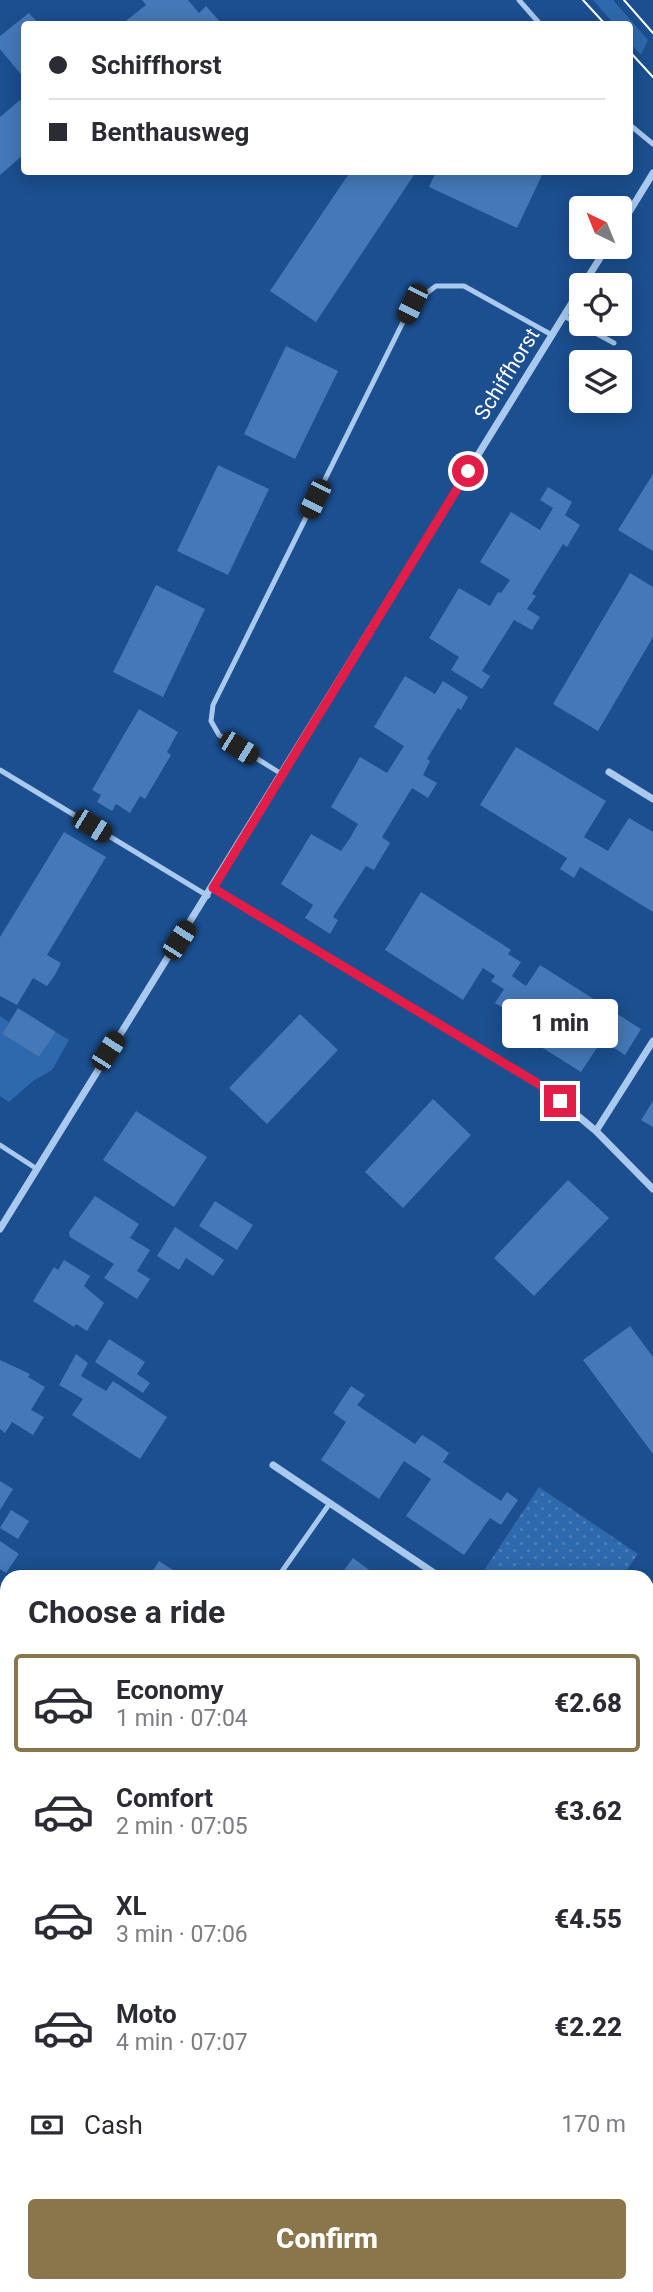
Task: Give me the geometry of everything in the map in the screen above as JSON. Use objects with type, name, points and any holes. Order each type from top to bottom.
[{"type":"street","points":[[632,207],[653,173]]},
{"type":"street","name":"Schiffhorst","points":[[0,1229],[569,308]]},
{"type":"street","points":[[609,772],[653,799]]},
{"type":"street","points":[[213,888],[542,1086],[596,1131],[653,1189]]},
{"type":"street","points":[[596,1131],[653,1041]]},
{"type":"street","points":[[273,1465],[430,1570]]},
{"type":"lane","points":[[519,0],[537,21]]},
{"type":"lane","points":[[633,127],[653,144]]},
{"type":"lane","points":[[281,773],[219,735],[211,721],[213,705],[412,304],[436,286],[464,286],[552,335]]},
{"type":"lane","points":[[564,316],[614,343]]},
{"type":"lane","points":[[0,770],[208,896]]},
{"type":"lane","points":[[0,1146],[37,1169]]},
{"type":"lane","points":[[283,1570],[330,1503]]},
{"type":"shaded area","points":[[593,0],[613,0],[631,21],[611,21]]},
{"type":"shaded area","points":[[633,23],[648,40],[641,55],[633,46]]},
{"type":"shaded area","points":[[0,1016],[9,1022],[2,1034],[39,1057],[56,1032],[69,1040],[52,1070],[33,1081],[9,1102],[0,1096]]},
{"type":"shaded area","points":[[539,1487],[638,1554],[627,1570],[484,1570]]},
{"type":"building","points":[[142,0],[188,0],[199,13],[206,6],[219,21],[126,21],[146,5]]},
{"type":"building","points":[[29,13],[36,21],[21,21],[21,74],[0,49],[0,36]]},
{"type":"building","points":[[21,101],[21,157],[0,175],[0,117]]},
{"type":"building","points":[[348,175],[414,175],[316,322],[270,291]]},
{"type":"building","points":[[435,175],[542,175],[517,228],[429,187]]},
{"type":"building","points":[[286,346],[338,371],[295,459],[244,434]]},
{"type":"building","points":[[218,465],[269,489],[228,575],[177,551]]},
{"type":"building","points":[[653,474],[653,551],[618,530]]},
{"type":"building","points":[[548,487],[572,502],[565,515],[580,525],[567,547],[563,544],[532,594],[536,596],[527,609],[540,617],[532,630],[514,620],[482,671],[490,676],[482,689],[451,670],[459,657],[429,638],[459,588],[490,606],[498,592],[501,593],[510,580],[480,562],[511,512],[540,530],[553,508],[540,500]]},
{"type":"building","points":[[630,573],[653,587],[653,637],[598,731],[553,704]]},
{"type":"building","points":[[156,585],[205,609],[163,697],[113,672]]},
{"type":"building","points":[[405,676],[435,694],[443,681],[468,697],[461,710],[458,708],[427,759],[430,761],[423,775],[437,783],[428,798],[412,788],[382,837],[390,843],[374,870],[366,866],[333,917],[338,920],[330,934],[305,918],[313,905],[281,884],[311,834],[341,851],[350,838],[358,824],[331,807],[360,757],[387,773],[404,746],[374,727]]},
{"type":"building","points":[[139,709],[178,732],[167,752],[171,755],[145,799],[140,796],[130,813],[116,804],[112,811],[97,802],[101,795],[92,790]]},
{"type":"building","points":[[516,747],[606,801],[584,837],[608,851],[629,818],[653,832],[653,912],[580,867],[574,878],[560,869],[567,858],[480,805]]},
{"type":"building","points":[[64,832],[106,857],[47,955],[61,963],[55,975],[47,986],[33,978],[17,1005],[0,996],[0,937]]},
{"type":"building","points":[[421,892],[511,950],[508,954],[521,962],[512,976],[526,986],[540,965],[641,1029],[625,1055],[602,1040],[581,1072],[503,1023],[510,1012],[495,1003],[504,989],[491,981],[495,976],[483,968],[463,1000],[385,950]]},
{"type":"building","points":[[18,1008],[56,1032],[39,1057],[2,1034]]},
{"type":"building","points":[[300,1014],[338,1050],[267,1124],[229,1088]]},
{"type":"building","points":[[433,1099],[471,1135],[403,1208],[365,1172]]},
{"type":"building","points":[[653,1101],[653,1127],[641,1120]]},
{"type":"building","points":[[136,1111],[207,1157],[174,1207],[103,1160]]},
{"type":"building","points":[[568,1180],[609,1218],[534,1296],[494,1258]]},
{"type":"building","points":[[95,1196],[139,1224],[130,1238],[150,1250],[137,1271],[150,1279],[137,1299],[104,1278],[114,1264],[70,1237],[69,1232]]},
{"type":"building","points":[[215,1201],[253,1225],[237,1250],[199,1226]]},
{"type":"building","points":[[175,1227],[224,1260],[213,1276],[186,1258],[179,1270],[157,1256]]},
{"type":"building","points":[[64,1260],[90,1276],[84,1286],[104,1303],[87,1331],[76,1324],[74,1327],[33,1301],[54,1267],[58,1270]]},
{"type":"building","points":[[630,1326],[653,1357],[653,1454],[583,1360]]},
{"type":"building","points":[[109,1339],[145,1362],[137,1374],[150,1383],[143,1393],[95,1362]]},
{"type":"building","points":[[76,1354],[88,1363],[81,1376],[106,1391],[113,1381],[167,1417],[140,1459],[72,1415],[83,1399],[59,1385]]},
{"type":"building","points":[[0,1360],[30,1374],[28,1377],[45,1387],[31,1410],[44,1417],[33,1435],[12,1422],[5,1433],[0,1429]]},
{"type":"building","points":[[351,1386],[365,1395],[357,1405],[415,1444],[422,1435],[435,1443],[449,1453],[443,1462],[501,1501],[507,1492],[518,1500],[501,1525],[490,1518],[464,1555],[406,1516],[431,1479],[404,1461],[379,1499],[321,1460],[346,1422],[333,1413]]},
{"type":"building","points":[[0,1481],[13,1489],[0,1510]]},
{"type":"building","points":[[11,1510],[29,1521],[18,1539],[0,1528]]},
{"type":"building","points":[[0,1541],[19,1554],[8,1570],[0,1569]]},
{"type":"building","points":[[353,1558],[369,1570],[344,1570]]},
{"type":"building","points":[[159,1561],[173,1570],[153,1570]]},
{"type":"tram line","points":[[583,0],[602,21]]},
{"type":"tram line","points":[[624,0],[653,33]]},
{"type":"tram line","points":[[633,55],[653,77]]},
{"type":"route","points":[[468,471],[213,888],[542,1086],[560,1101]]}]
